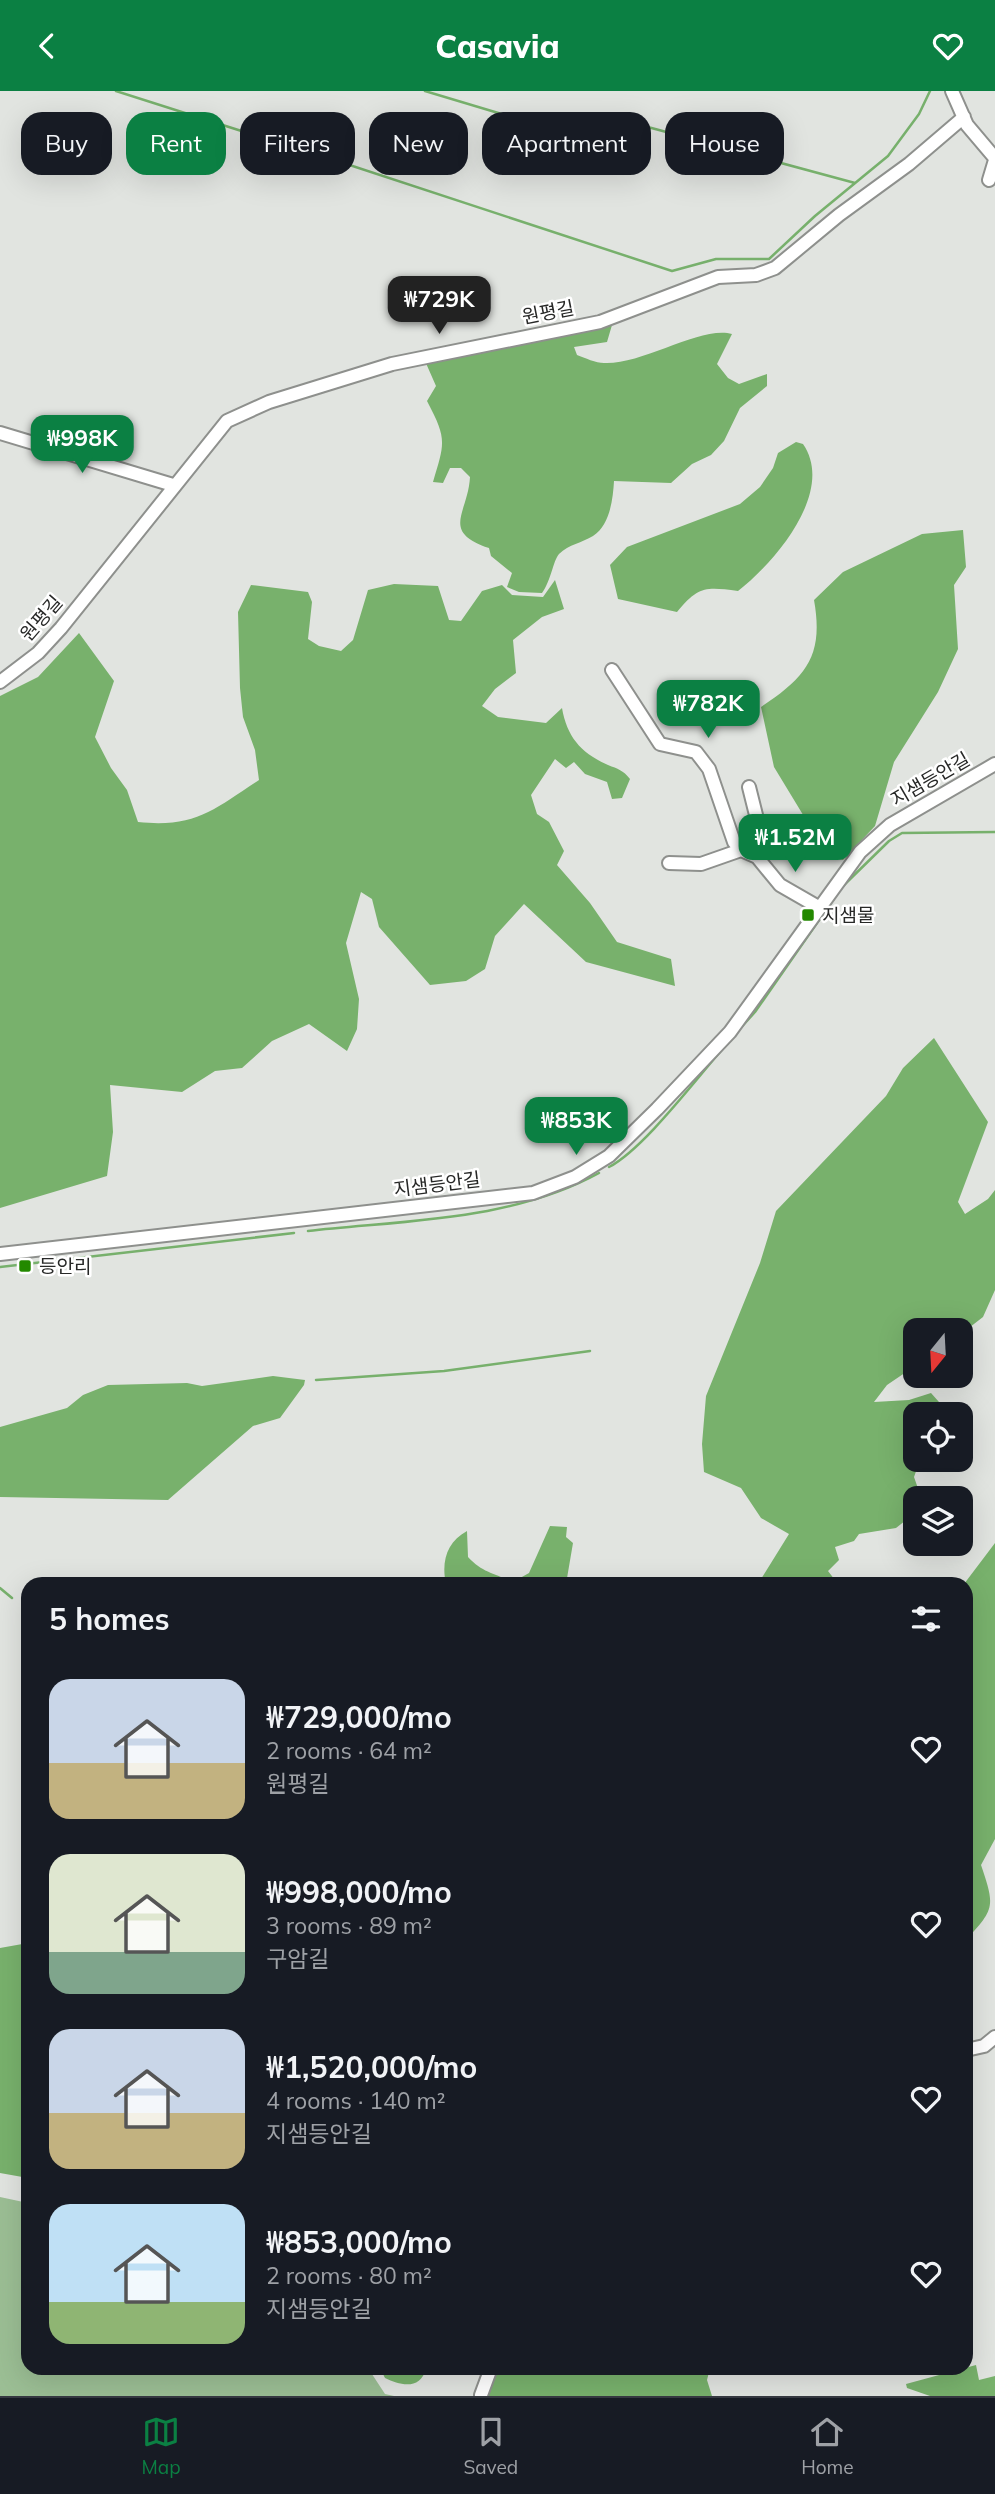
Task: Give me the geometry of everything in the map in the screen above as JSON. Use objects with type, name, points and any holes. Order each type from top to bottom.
[{"type":"street","points":[[952,91],[980,143],[995,159],[989,180]]},
{"type":"street","name":"원평길","points":[[0,682],[38,653],[61,628],[227,421],[269,402],[392,364],[600,322],[718,277],[756,275],[775,268],[839,215],[909,164],[964,117]]},
{"type":"street","points":[[0,433],[173,485]]},
{"type":"street","points":[[612,670],[660,744],[696,751],[709,769],[734,842],[741,850],[757,857],[780,885],[820,908]]},
{"type":"street","name":"지샘등안길","points":[[0,1254],[533,1193],[575,1177],[609,1156],[730,1032],[860,852],[890,825],[995,764]]},
{"type":"street","points":[[749,787],[757,815],[757,857]]},
{"type":"street","points":[[669,863],[701,864],[741,850]]},
{"type":"street","points":[[973,2048],[984,2046],[995,2037]]},
{"type":"street","points":[[481,2395],[488,2375]]},
{"type":"green space","points":[[612,325],[607,342],[574,347],[577,355],[601,363],[619,362],[705,335],[732,334],[717,364],[728,378],[739,384],[767,374],[767,386],[740,408],[724,441],[711,455],[692,464],[671,483],[614,481],[610,511],[599,531],[559,554],[542,593],[519,592],[507,587],[512,573],[491,556],[489,548],[474,542],[461,528],[460,520],[470,477],[461,468],[450,468],[443,483],[433,482],[442,441],[438,424],[427,401],[436,386],[425,361]]},
{"type":"green space","points":[[796,442],[803,444],[811,463],[812,483],[806,504],[783,545],[752,579],[738,591],[703,590],[691,597],[677,612],[618,599],[610,565],[627,547],[740,504],[760,487],[773,468],[778,453]]},
{"type":"green space","points":[[963,530],[966,567],[954,585],[958,649],[938,692],[894,762],[875,826],[843,860],[828,856],[774,767],[761,707],[790,685],[808,663],[816,636],[814,600],[843,572],[922,534]]},
{"type":"green space","points":[[555,580],[564,609],[542,617],[513,640],[516,673],[495,689],[482,706],[498,717],[546,723],[562,708],[564,718],[577,743],[590,755],[623,772],[630,779],[622,798],[612,799],[607,782],[585,774],[574,762],[566,768],[555,759],[531,795],[537,814],[549,822],[564,851],[557,865],[590,903],[617,942],[671,959],[675,986],[586,962],[524,904],[495,936],[485,969],[466,981],[430,985],[379,927],[372,899],[361,892],[346,943],[359,999],[357,1029],[347,1051],[309,1024],[272,1041],[242,1068],[215,1071],[182,1092],[110,1085],[113,1132],[107,1176],[0,1208],[0,696],[38,677],[79,633],[114,681],[95,737],[111,768],[127,790],[138,822],[158,823],[189,819],[216,808],[259,780],[255,750],[243,717],[240,688],[238,612],[251,585],[308,592],[312,602],[308,639],[319,646],[341,651],[353,640],[368,590],[394,584],[438,586],[449,620],[461,621],[482,591],[502,585],[512,595],[543,597]]},
{"type":"green space","points":[[934,1038],[988,1122],[958,1202],[965,1214],[988,1199],[995,1190],[995,1290],[983,1317],[973,1325],[973,1318],[903,1318],[903,1374],[887,1385],[874,1402],[909,1400],[931,1393],[939,1402],[903,1402],[903,1472],[916,1472],[914,1477],[917,1486],[903,1486],[903,1522],[896,1528],[859,1534],[854,1541],[835,1547],[839,1560],[828,1571],[833,1577],[762,1577],[789,1534],[761,1518],[741,1488],[704,1472],[702,1444],[706,1396],[760,1263],[776,1211],[886,1096],[903,1068]]},
{"type":"green space","points":[[273,1376],[305,1380],[280,1418],[253,1426],[168,1500],[0,1497],[0,1427],[67,1408],[83,1395],[108,1385],[187,1383],[202,1386]]},
{"type":"green space","points":[[550,1526],[567,1527],[566,1537],[573,1543],[567,1577],[522,1577],[529,1573]]},
{"type":"green space","points":[[467,1531],[468,1557],[484,1570],[501,1577],[445,1577],[447,1553],[460,1535]]},
{"type":"green space","points":[[995,1543],[995,1839],[981,1865],[989,1890],[990,1906],[983,1921],[973,1932],[973,1577],[969,1577]]},
{"type":"green space","points":[[21,1944],[21,2177],[0,2173],[0,1948]]},
{"type":"green space","points":[[0,2197],[21,2202],[21,2375],[373,2375],[385,2394],[394,2396],[0,2396]]},
{"type":"green space","points":[[976,2365],[979,2380],[995,2376],[995,2396],[930,2396],[907,2388],[906,2384],[939,2375],[973,2375],[973,2366]]},
{"type":"green space","points":[[384,2375],[423,2375],[420,2380],[410,2384],[385,2378]]},
{"type":"green space","points":[[492,2375],[708,2375],[707,2380],[712,2396],[484,2396]]},
{"type":"waterway","points":[[116,91],[240,131]]},
{"type":"waterway","points":[[425,91],[505,115],[633,123],[855,183]]},
{"type":"waterway","points":[[355,167],[672,271],[716,259],[769,259],[815,216],[888,156],[919,114],[930,91]]},
{"type":"waterway","points":[[843,886],[889,841],[902,833],[995,832]]},
{"type":"waterway","points":[[736,1033],[755,1012],[833,900]]},
{"type":"waterway","points":[[609,1167],[623,1158],[655,1128],[727,1044]]},
{"type":"waterway","points":[[308,1231],[494,1210],[565,1189],[599,1173]]},
{"type":"waterway","points":[[0,1267],[294,1233]]},
{"type":"waterway","points":[[316,1380],[444,1371],[590,1351]]},
{"type":"waterway","points":[[0,1588],[12,1598]]},
{"type":"place","name":"지샘물","points":[[808,915]]},
{"type":"place","name":"등안리","points":[[25,1266]]}]
